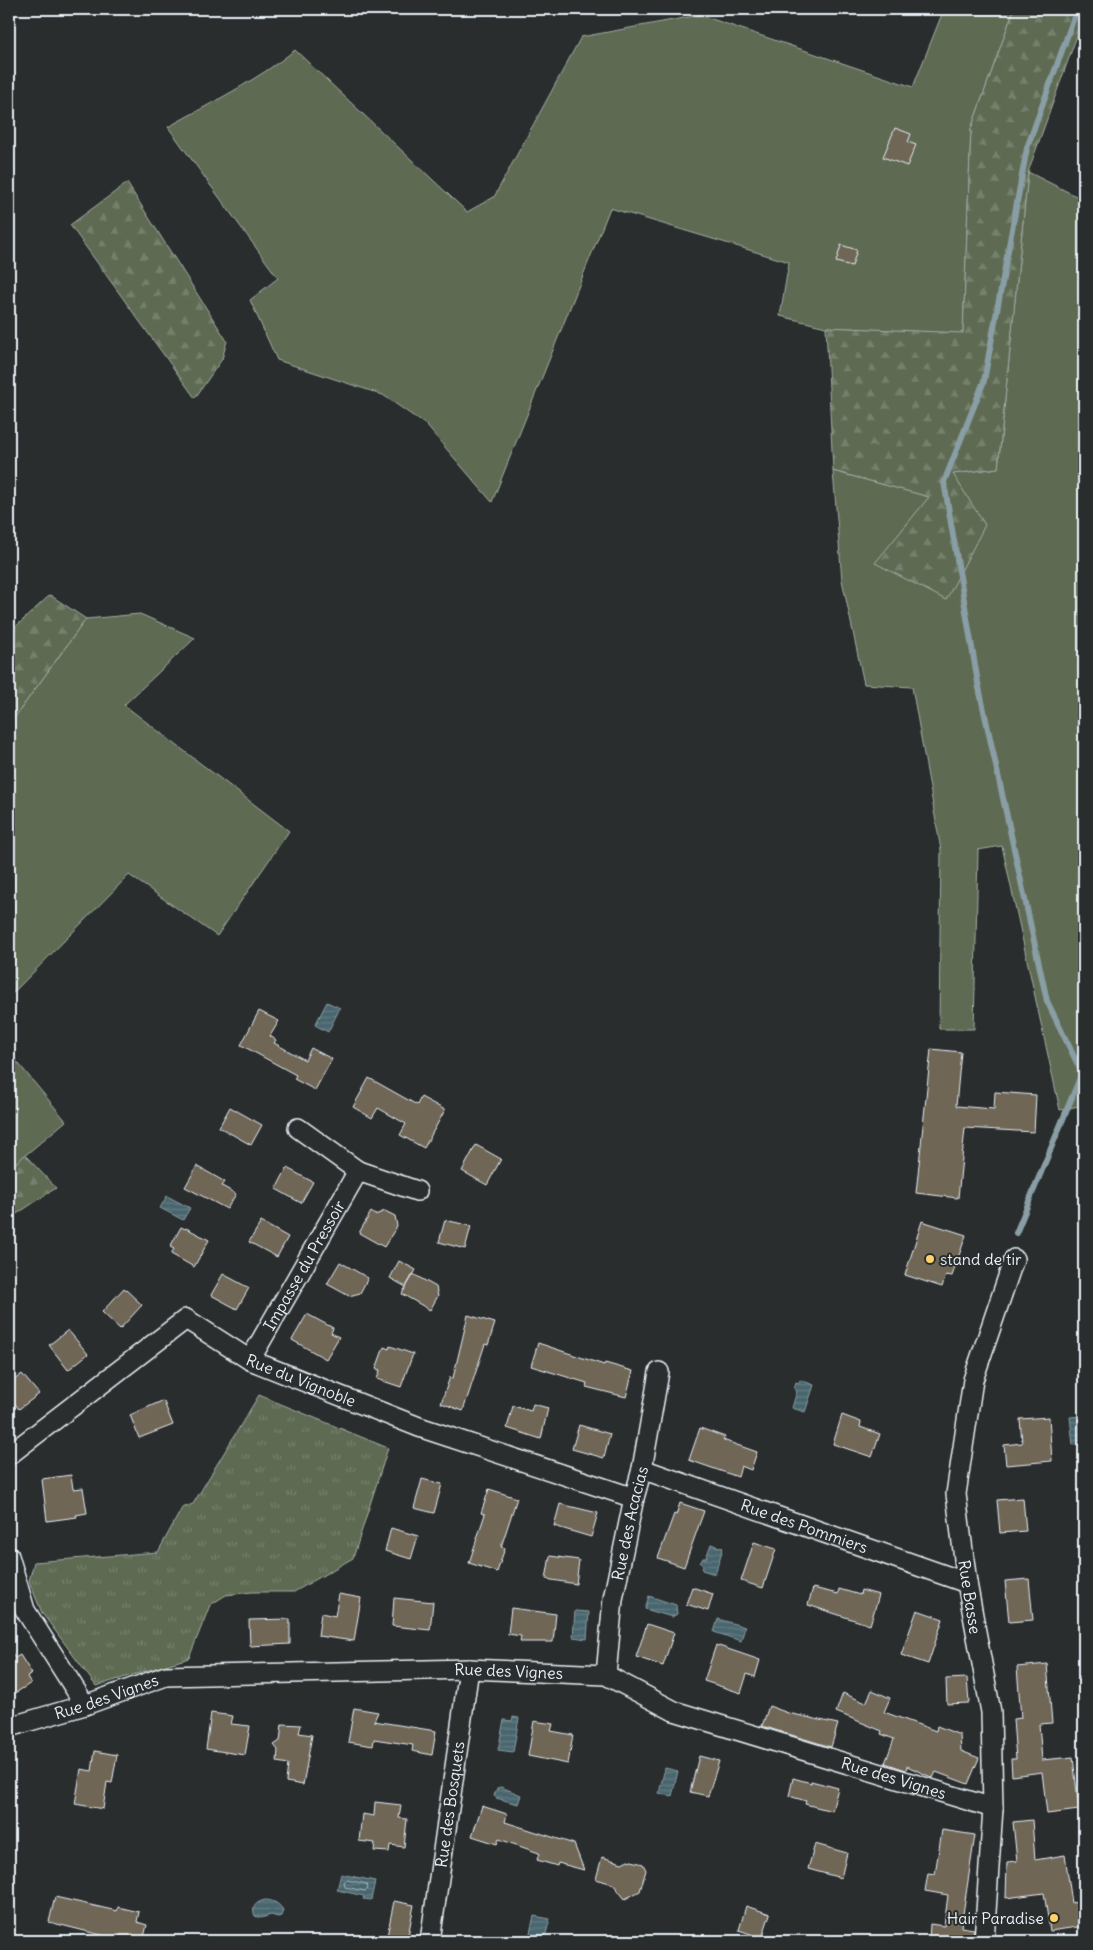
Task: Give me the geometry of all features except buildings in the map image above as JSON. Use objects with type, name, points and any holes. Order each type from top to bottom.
[{"type":"street","points":[[298,1128],[358,1171],[417,1191]]},
{"type":"street","name":"Impasse du Pressoir","points":[[250,1360],[358,1171]]},
{"type":"street","name":"Rue Basse","points":[[984,1941],[993,1808],[991,1712],[967,1582],[956,1494],[973,1380],[1014,1259]]},
{"type":"street","name":"Rue du Vignoble","points":[[9,1455],[186,1319],[250,1360],[419,1427],[634,1498]]},
{"type":"street","name":"Rue des Acacias","points":[[606,1675],[613,1599],[634,1498],[642,1470],[659,1372]]},
{"type":"street","name":"Rue des Pommiers","points":[[642,1470],[967,1582]]},
{"type":"street","points":[[9,1556],[25,1610],[85,1705]]},
{"type":"street","name":"Rue des Vignes","points":[[9,1727],[85,1705],[166,1676],[469,1669],[606,1675],[674,1711],[993,1808]]},
{"type":"street","name":"Rue des Bosquets","points":[[430,1941],[469,1669]]},
{"type":"green space","points":[[944,9],[1014,9],[971,129],[963,334],[826,327],[780,316],[789,262],[610,208],[492,502],[426,425],[383,395],[277,360],[250,300],[278,278],[168,127],[249,82],[295,50],[467,212],[494,197],[581,37],[700,15],[913,87]]},
{"type":"green space","points":[[1014,9],[1084,9],[1084,16],[1028,172],[998,468],[953,474],[985,525],[946,600],[875,563],[929,497],[833,471],[826,327],[963,333],[971,129]]},
{"type":"green space","points":[[1028,172],[1084,200],[1084,1105],[1060,1110],[1002,846],[978,850],[974,1029],[939,1029],[941,850],[912,687],[864,684],[842,580],[833,471],[930,497],[953,474],[998,468]]},
{"type":"green space","points":[[127,183],[227,341],[222,359],[195,398],[70,225]]},
{"type":"green space","points":[[50,595],[86,619],[9,725],[9,633]]},
{"type":"green space","points":[[140,614],[195,638],[124,705],[289,831],[217,936],[129,875],[9,997],[9,725],[86,619]]},
{"type":"green space","points":[[9,1052],[66,1121],[10,1168],[9,1166]]},
{"type":"green space","points":[[25,1155],[56,1188],[9,1219],[9,1166],[10,1168]]},
{"type":"green space","points":[[259,1395],[388,1448],[353,1558],[294,1592],[252,1592],[226,1595],[210,1605],[189,1658],[96,1686],[42,1613],[29,1581],[34,1562],[158,1552],[182,1508],[193,1504]]},
{"type":"water","points":[[327,1002],[340,1008],[328,1032],[315,1025]]},
{"type":"water","points":[[167,1196],[190,1208],[183,1220],[160,1208]]},
{"type":"water","points":[[800,1380],[814,1385],[805,1412],[792,1408],[797,1391],[794,1389],[796,1382],[799,1383]]},
{"type":"water","points":[[1084,1416],[1084,1444],[1073,1445],[1070,1417]]},
{"type":"water","points":[[711,1544],[723,1548],[715,1574],[702,1570],[703,1566],[700,1563],[703,1558],[706,1558]]},
{"type":"water","points":[[649,1596],[676,1605],[677,1614],[672,1617],[645,1609]]},
{"type":"water","points":[[575,1611],[589,1612],[587,1639],[573,1637]]},
{"type":"water","points":[[718,1619],[745,1627],[741,1641],[714,1632]]},
{"type":"water","points":[[513,1717],[519,1718],[513,1752],[498,1750],[504,1720],[512,1721]]},
{"type":"water","points":[[665,1768],[678,1771],[672,1796],[659,1793]]},
{"type":"water","points":[[501,1787],[521,1795],[518,1804],[494,1796],[497,1788]]},
{"type":"water","points":[[341,1874],[375,1881],[371,1900],[363,1899],[364,1896],[337,1890]]},
{"type":"water","points":[[265,1900],[273,1901],[279,1905],[283,1910],[281,1916],[271,1915],[261,1918],[255,1916],[255,1905]]},
{"type":"water","points":[[534,1916],[550,1919],[544,1941],[523,1941],[524,1936],[529,1937]]},
{"type":"waterway","points":[[1016,1233],[1082,1073],[1047,1001],[978,683],[944,482],[984,381],[1027,148],[1077,9]]},
{"type":"place","name":"stand de tir","points":[[930,1259]]},
{"type":"place","name":"Hair Paradise","points":[[1054,1918]]}]
